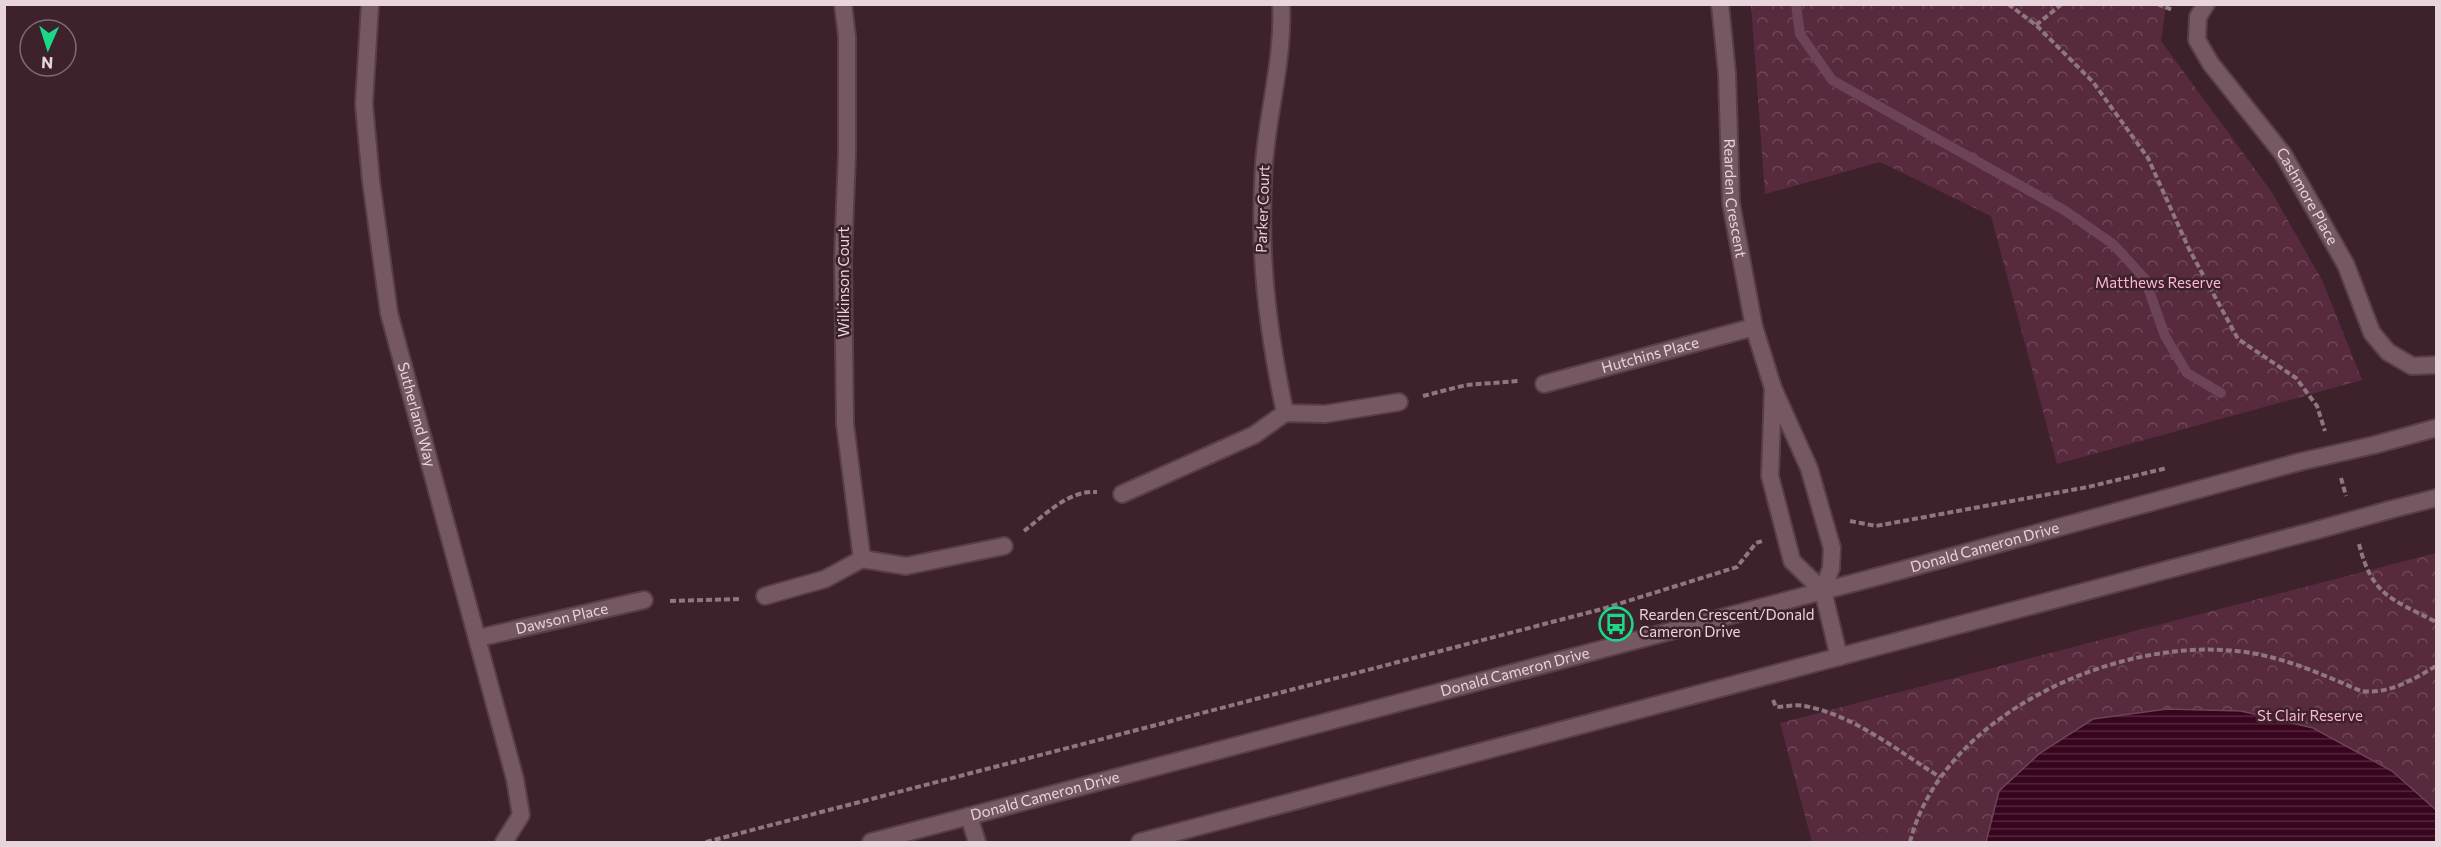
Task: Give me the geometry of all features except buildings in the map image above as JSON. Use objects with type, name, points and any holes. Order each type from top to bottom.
[{"type":"street","name":"Sutherland Way","points":[[370,4],[364,104],[371,181],[389,313],[516,779],[521,815],[504,843]]},
{"type":"street","name":"Wilkinson Court","points":[[843,4],[847,37],[847,153],[843,260],[845,424],[862,559]]},
{"type":"street","name":"Parker Court","points":[[1281,4],[1282,28],[1264,162],[1261,250],[1270,339],[1285,413]]},
{"type":"street","name":"Rearden Crescent","points":[[1720,4],[1726,73],[1731,203],[1754,327],[1773,388],[1809,468],[1832,548],[1831,568],[1823,591]]},
{"type":"street","name":"Cashmore Place","points":[[2206,4],[2198,17],[2197,40],[2211,64],[2283,154],[2346,265],[2372,333],[2388,352],[2412,366],[2436,364]]},
{"type":"street","name":"Hutchins Place","points":[[1544,384],[1754,327]]},
{"type":"street","name":"Rearden Crescent","points":[[1773,388],[1770,476],[1792,561],[1823,591],[1839,657]]},
{"type":"street","points":[[1122,494],[1254,435],[1285,413],[1325,414],[1399,402]]},
{"type":"street","name":"Donald Cameron Drive","points":[[871,843],[928,835],[969,816],[1823,591],[2299,462],[2436,428]]},
{"type":"street","points":[[1140,843],[2436,498]]},
{"type":"street","points":[[765,597],[825,579],[862,559],[906,566],[1004,546]]},
{"type":"street","name":"Dawson Place","points":[[478,638],[644,600]]},
{"type":"street","points":[[969,816],[977,843]]},
{"type":"path","points":[[2008,4],[2036,25],[2093,82],[2148,159],[2189,249],[2238,339],[2296,378],[2317,406],[2328,439]]},
{"type":"path","points":[[2036,25],[2062,4]]},
{"type":"path","points":[[1399,402],[1466,385],[1505,380],[1544,384]]},
{"type":"path","points":[[1825,525],[1847,520],[1876,526],[2088,487],[2178,465]]},
{"type":"path","points":[[2339,472],[2348,503]]},
{"type":"path","points":[[1004,546],[1056,504],[1089,492],[1122,494]]},
{"type":"path","points":[[2356,534],[2364,565],[2372,582],[2384,593],[2436,622]]},
{"type":"path","points":[[706,843],[1602,609],[1737,567],[1756,543],[1786,535]]},
{"type":"path","points":[[644,600],[680,602],[765,597]]},
{"type":"path","points":[[1910,843],[1920,811],[1940,777],[1958,753],[2017,707],[2079,676],[2114,664],[2159,654],[2223,650],[2267,656],[2361,691],[2374,693],[2387,691],[2436,666]]},
{"type":"path","points":[[1766,676],[1776,707],[1802,705],[1825,711],[1862,729],[1940,777]]},
{"type":"green space","name":"Matthews Reserve","points":[[1751,5],[2166,5],[2161,41],[2271,191],[2322,280],[2362,380],[2057,464],[1991,216],[1880,162],[1765,194]]},
{"type":"green space","name":"St Clair Reserve","points":[[2436,553],[2436,842],[1812,842],[1780,723]]},
{"type":"shaded area","points":[[2167,709],[2241,711],[2313,728],[2392,771],[2436,810],[2436,842],[1986,842],[1999,791],[2040,753],[2093,719]]},
{"type":"waterway","points":[[1796,4],[1800,34],[1832,80],[2064,210],[2113,244],[2145,279],[2165,336],[2187,373],[2221,393]]},
{"type":"place","name":"Rearden Crescent/Donald Cameron Drive","points":[[1616,624]]}]
